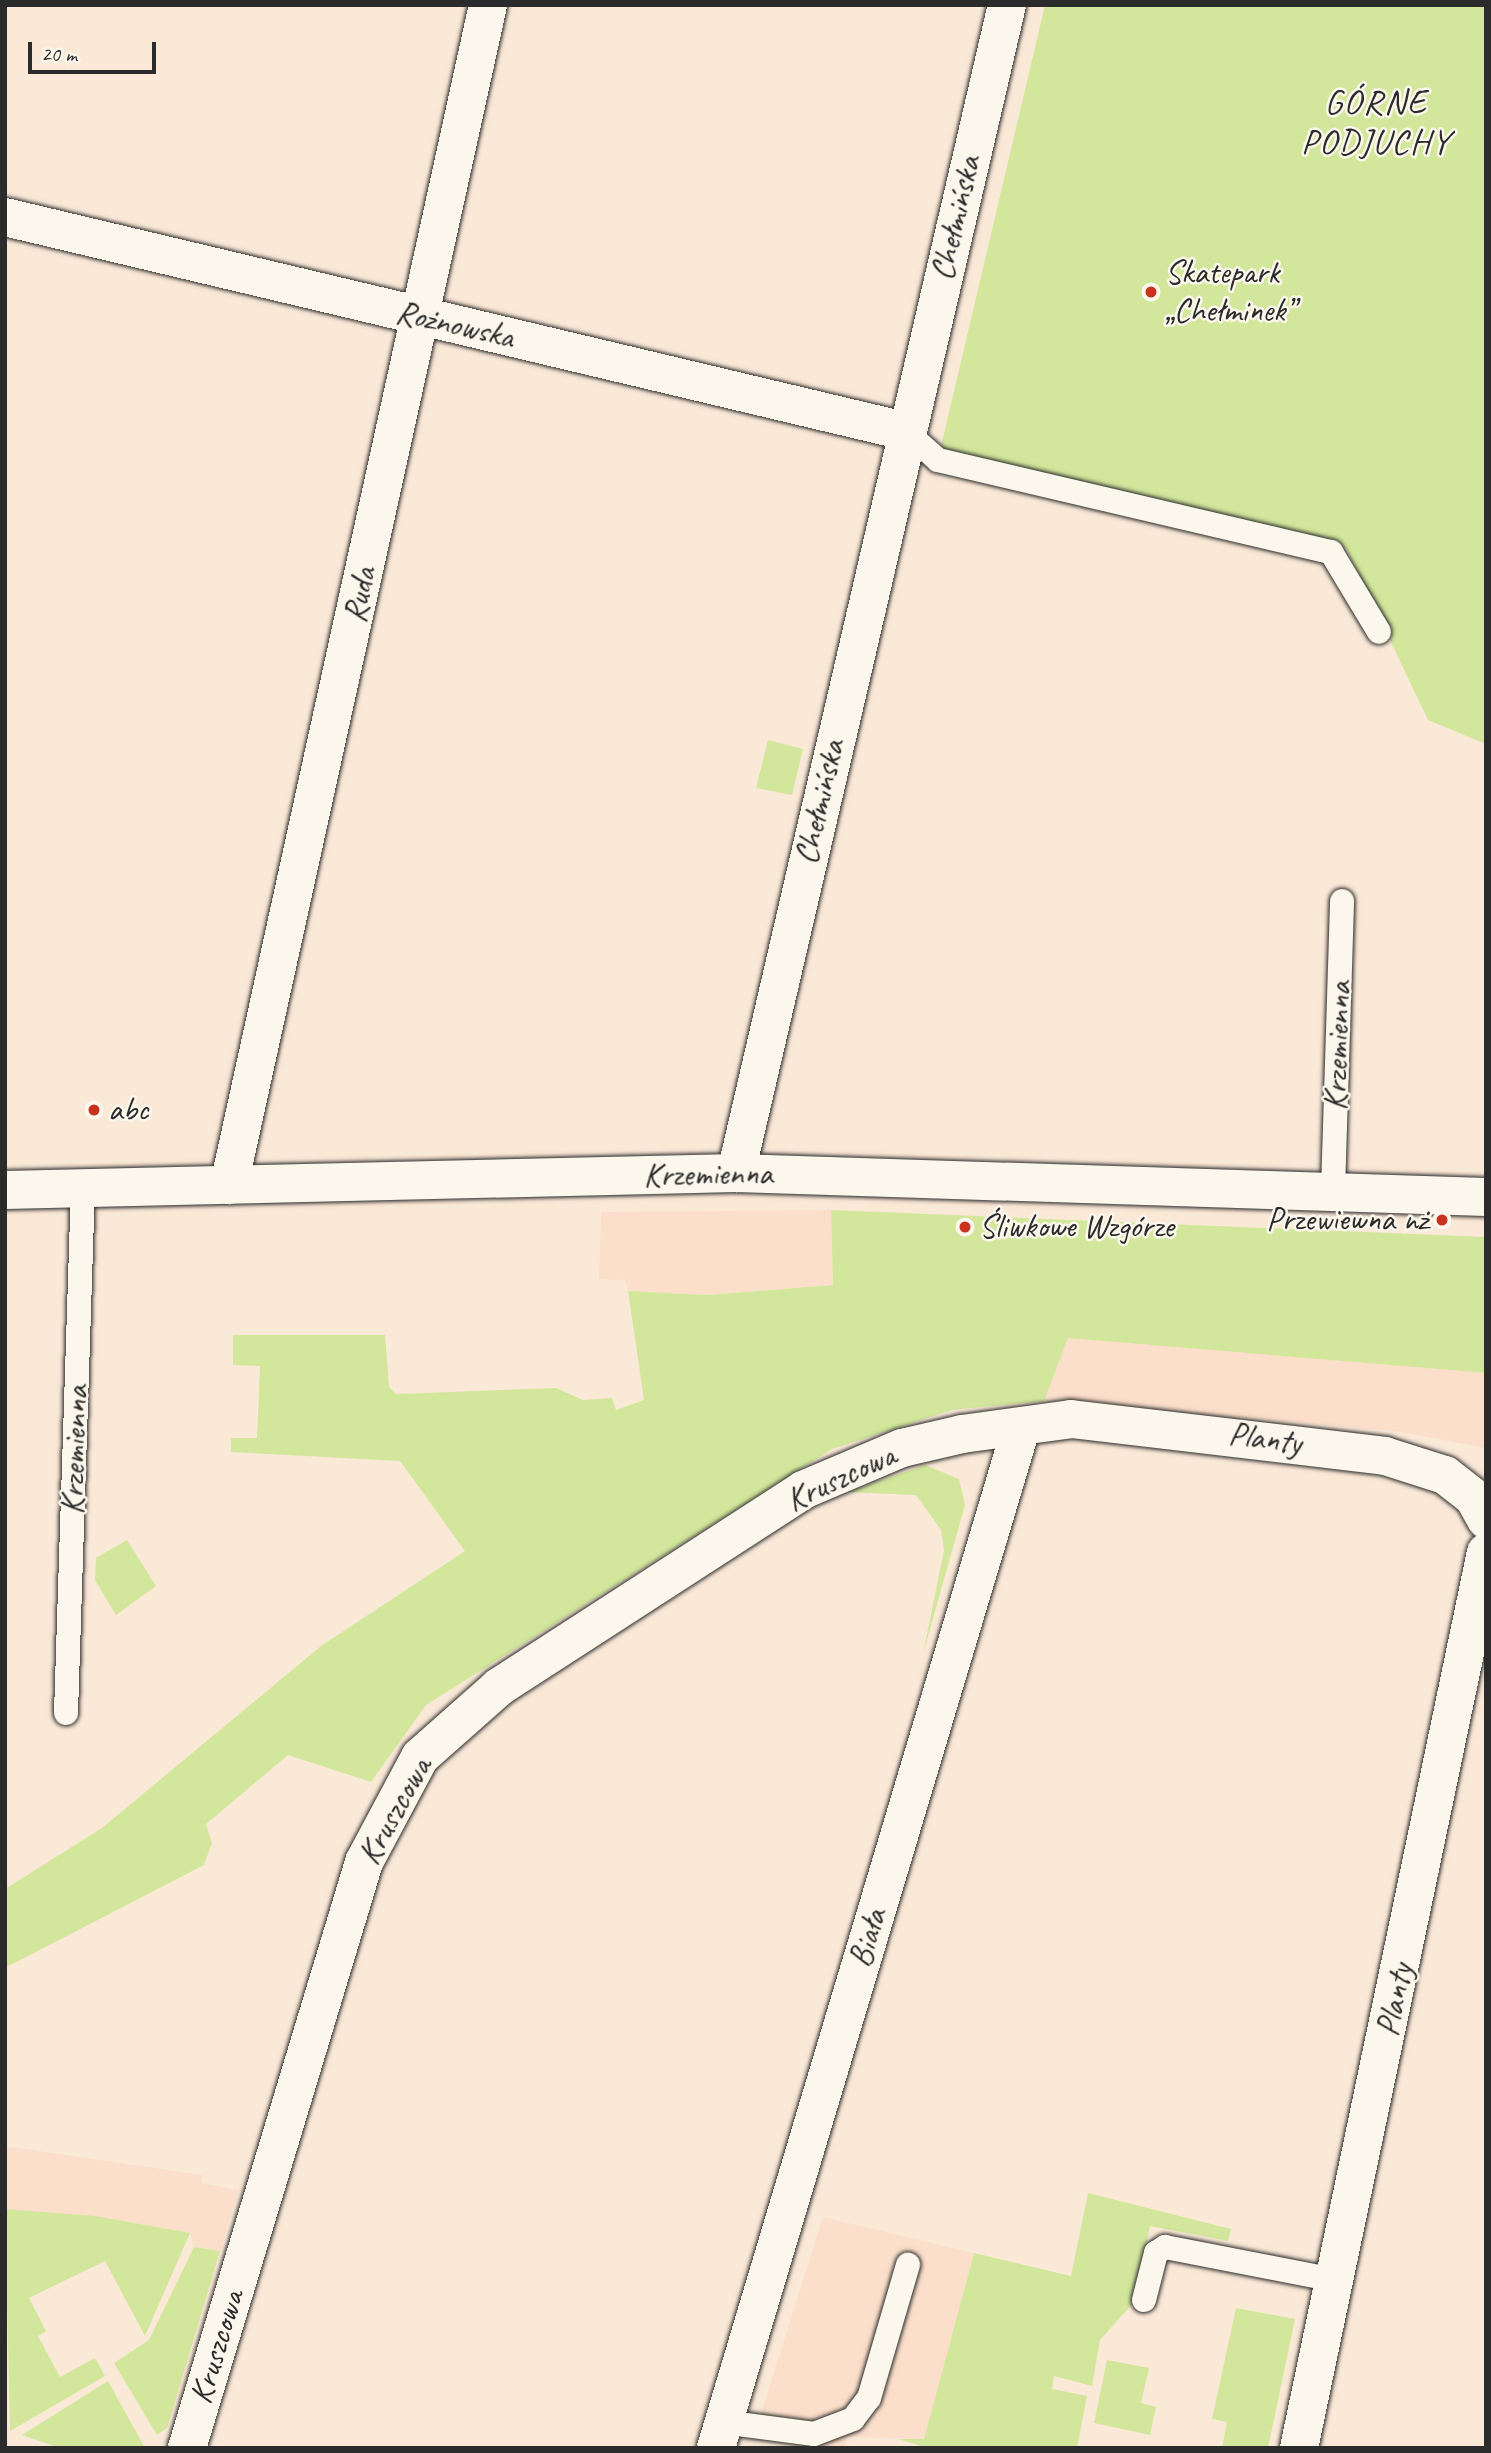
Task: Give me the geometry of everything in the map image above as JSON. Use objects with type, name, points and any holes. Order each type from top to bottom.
[{"type":"street","name":"Ruda","points":[[229,1185],[488,5]]},
{"type":"street","name":"Chełmińska","points":[[736,1173],[905,431],[1007,5]]},
{"type":"street","name":"Rożnowska","points":[[5,217],[905,431]]},
{"type":"street","name":"Krzemienna","points":[[5,1190],[736,1173],[1333,1190],[1486,1197]]},
{"type":"street","name":"Planty","points":[[1021,1428],[1071,1419],[1254,1436],[1385,1456],[1445,1475],[1474,1498],[1486,1520]]},
{"type":"street","name":"Biała","points":[[720,2435],[1021,1428]]},
{"type":"street","name":"Kruszcowa","points":[[187,2448],[364,1862],[420,1757],[499,1687],[803,1490],[902,1448],[1021,1428]]},
{"type":"street","name":"Planty","points":[[1299,2448],[1486,1552]]},
{"type":"lane","points":[[905,431],[938,460],[1331,552],[1379,632]]},
{"type":"lane","name":"Krzemienna","points":[[1333,1190],[1342,901]]},
{"type":"lane","name":"Krzemienna","points":[[66,1713],[83,1188]]},
{"type":"lane","points":[[1144,2300],[1156,2253],[1165,2247],[1335,2280]]},
{"type":"lane","points":[[720,2435],[814,2434],[853,2419],[869,2398],[908,2265]]},
{"type":"shaded area","points":[[831,1210],[833,1285],[707,1295],[628,1291],[625,1280],[599,1279],[601,1212]]},
{"type":"shaded area","points":[[1067,1337],[1486,1373],[1486,1448],[1395,1431],[1044,1401]]},
{"type":"shaded area","points":[[5,2146],[202,2175],[202,2183],[238,2190],[220,2251],[194,2247],[190,2233],[5,2209]]},
{"type":"shaded area","points":[[823,2217],[974,2253],[924,2439],[847,2437],[844,2448],[827,2448],[754,2436]]},
{"type":"green space","points":[[1045,5],[1486,5],[1486,744],[1428,720],[1346,548],[939,455]]},
{"type":"green space","points":[[768,740],[803,749],[792,795],[756,788]]},
{"type":"green space","points":[[831,1210],[1486,1237],[1486,1373],[1068,1338],[1044,1401],[952,1410],[832,1449],[426,1705],[371,1782],[288,1755],[206,1824],[212,1843],[204,1865],[5,1968],[5,1889],[102,1828],[321,1646],[465,1551],[400,1461],[231,1452],[231,1438],[257,1438],[260,1366],[233,1365],[233,1335],[385,1335],[389,1387],[396,1394],[556,1388],[583,1400],[612,1398],[616,1410],[644,1400],[628,1291],[707,1295],[833,1285]]},
{"type":"green space","points":[[925,1465],[959,1479],[965,1505],[923,1654],[944,1550],[941,1530],[916,1495],[848,1492]]},
{"type":"green space","points":[[127,1540],[156,1586],[116,1615],[95,1580],[96,1558]]},
{"type":"green space","points":[[1088,2193],[1231,2229],[1228,2241],[1150,2226],[1134,2302],[1100,2340],[1092,2386],[1054,2376],[1052,2389],[1087,2396],[1077,2448],[928,2448],[898,2439],[924,2439],[974,2253],[1071,2276]]},
{"type":"green space","points":[[5,2209],[95,2216],[190,2233],[145,2336],[105,2261],[29,2298],[46,2331],[38,2336],[60,2377],[95,2358],[105,2376],[10,2431]]},
{"type":"green space","points":[[194,2247],[220,2251],[167,2428],[157,2435],[114,2363],[149,2340]]},
{"type":"green space","points":[[1236,2308],[1295,2319],[1268,2448],[1222,2448],[1227,2422],[1212,2419]]},
{"type":"green space","points":[[1107,2360],[1149,2368],[1141,2403],[1156,2407],[1150,2435],[1094,2423]]},
{"type":"green space","points":[[108,2381],[145,2448],[60,2448],[22,2435]]},
{"type":"place","name":"Skatepark „Chełminek”","points":[[1151,292]]},
{"type":"place","name":"abc","points":[[94,1110]]},
{"type":"place","name":"Przewiewna nż","points":[[1442,1220]]},
{"type":"place","name":"Śliwkowe Wzgórze","points":[[965,1227]]},
{"type":"district","name":"GÓRNE PODJUCHY","points":[[1376,122]]}]
